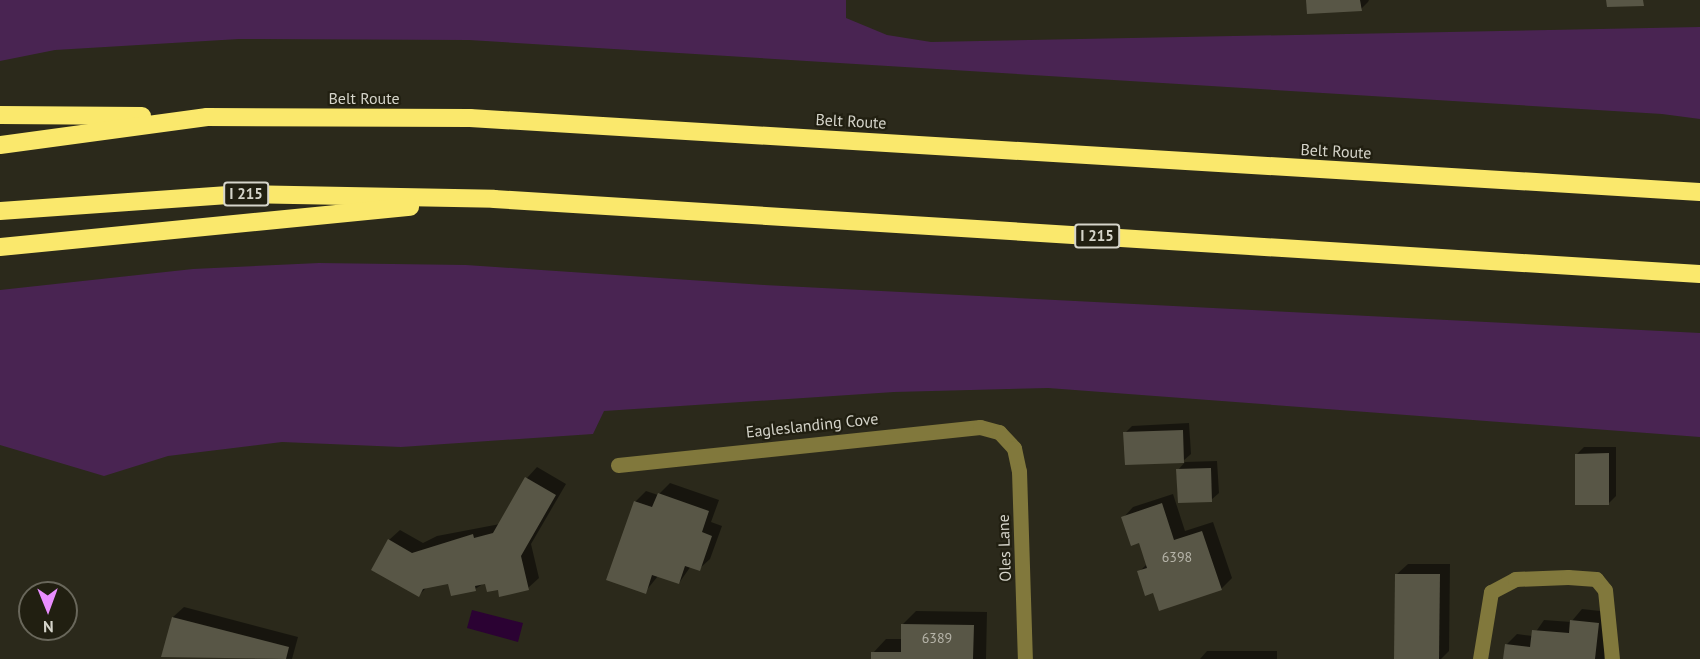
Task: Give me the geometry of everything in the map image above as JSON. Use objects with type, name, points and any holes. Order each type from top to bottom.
[{"type":"highway","points":[[0,115],[207,117]]},
{"type":"highway","name":"Belt Route","points":[[0,145],[207,117],[470,118],[1700,192]]},
{"type":"highway","name":"I 215","points":[[0,212],[242,194],[494,199],[1700,274]]},
{"type":"highway","points":[[0,247],[494,199]]},
{"type":"street","name":"Eagleslanding Cove","points":[[618,465],[980,427],[1006,438]]},
{"type":"street","name":"Oles Lane","points":[[1006,438],[1019,471],[1025,659]]},
{"type":"street","points":[[1480,659],[1491,592],[1515,579],[1568,577],[1596,579],[1605,590],[1612,659]]},
{"type":"shaded area","points":[[0,0],[846,0],[846,18],[887,35],[931,42],[1700,27],[1700,119],[1662,114],[469,40],[239,39],[55,50],[0,61]]},
{"type":"shaded area","points":[[319,263],[466,265],[764,285],[1700,333],[1700,437],[1048,388],[894,392],[604,411],[593,434],[401,447],[282,442],[168,456],[104,476],[0,445],[0,290],[193,269]]},
{"type":"shaded area","points":[[472,610],[523,623],[518,642],[467,628]]},
{"type":"building","points":[[1306,0],[1360,0],[1362,11],[1307,14]]},
{"type":"building","points":[[1606,0],[1643,0],[1644,6],[1607,7]]},
{"type":"building","points":[[1183,430],[1184,463],[1125,465],[1123,432]]},
{"type":"building","points":[[1609,453],[1609,505],[1575,505],[1575,454]]},
{"type":"building","points":[[1211,468],[1212,502],[1178,503],[1176,469]]},
{"type":"building","points":[[525,477],[556,495],[521,556],[529,590],[499,597],[498,590],[487,592],[485,584],[475,586],[476,591],[451,596],[448,584],[423,589],[419,597],[371,570],[388,539],[412,553],[473,534],[474,538],[493,533]]},
{"type":"building","points":[[658,493],[709,511],[702,532],[712,536],[700,571],[685,566],[679,584],[652,575],[646,594],[606,580],[634,501],[652,507]]},
{"type":"building","points":[[1162,503],[1174,540],[1202,531],[1222,590],[1159,611],[1153,593],[1145,596],[1137,571],[1147,568],[1139,543],[1131,546],[1121,517]]},
{"type":"building","points":[[1395,574],[1440,574],[1439,659],[1394,659]]},
{"type":"building","points":[[172,617],[289,647],[286,659],[161,657]]},
{"type":"building","points":[[1570,620],[1599,623],[1595,659],[1503,659],[1505,644],[1530,647],[1532,630],[1569,633]]},
{"type":"building","points":[[901,624],[974,625],[973,659],[871,659],[871,652],[901,652]]}]
